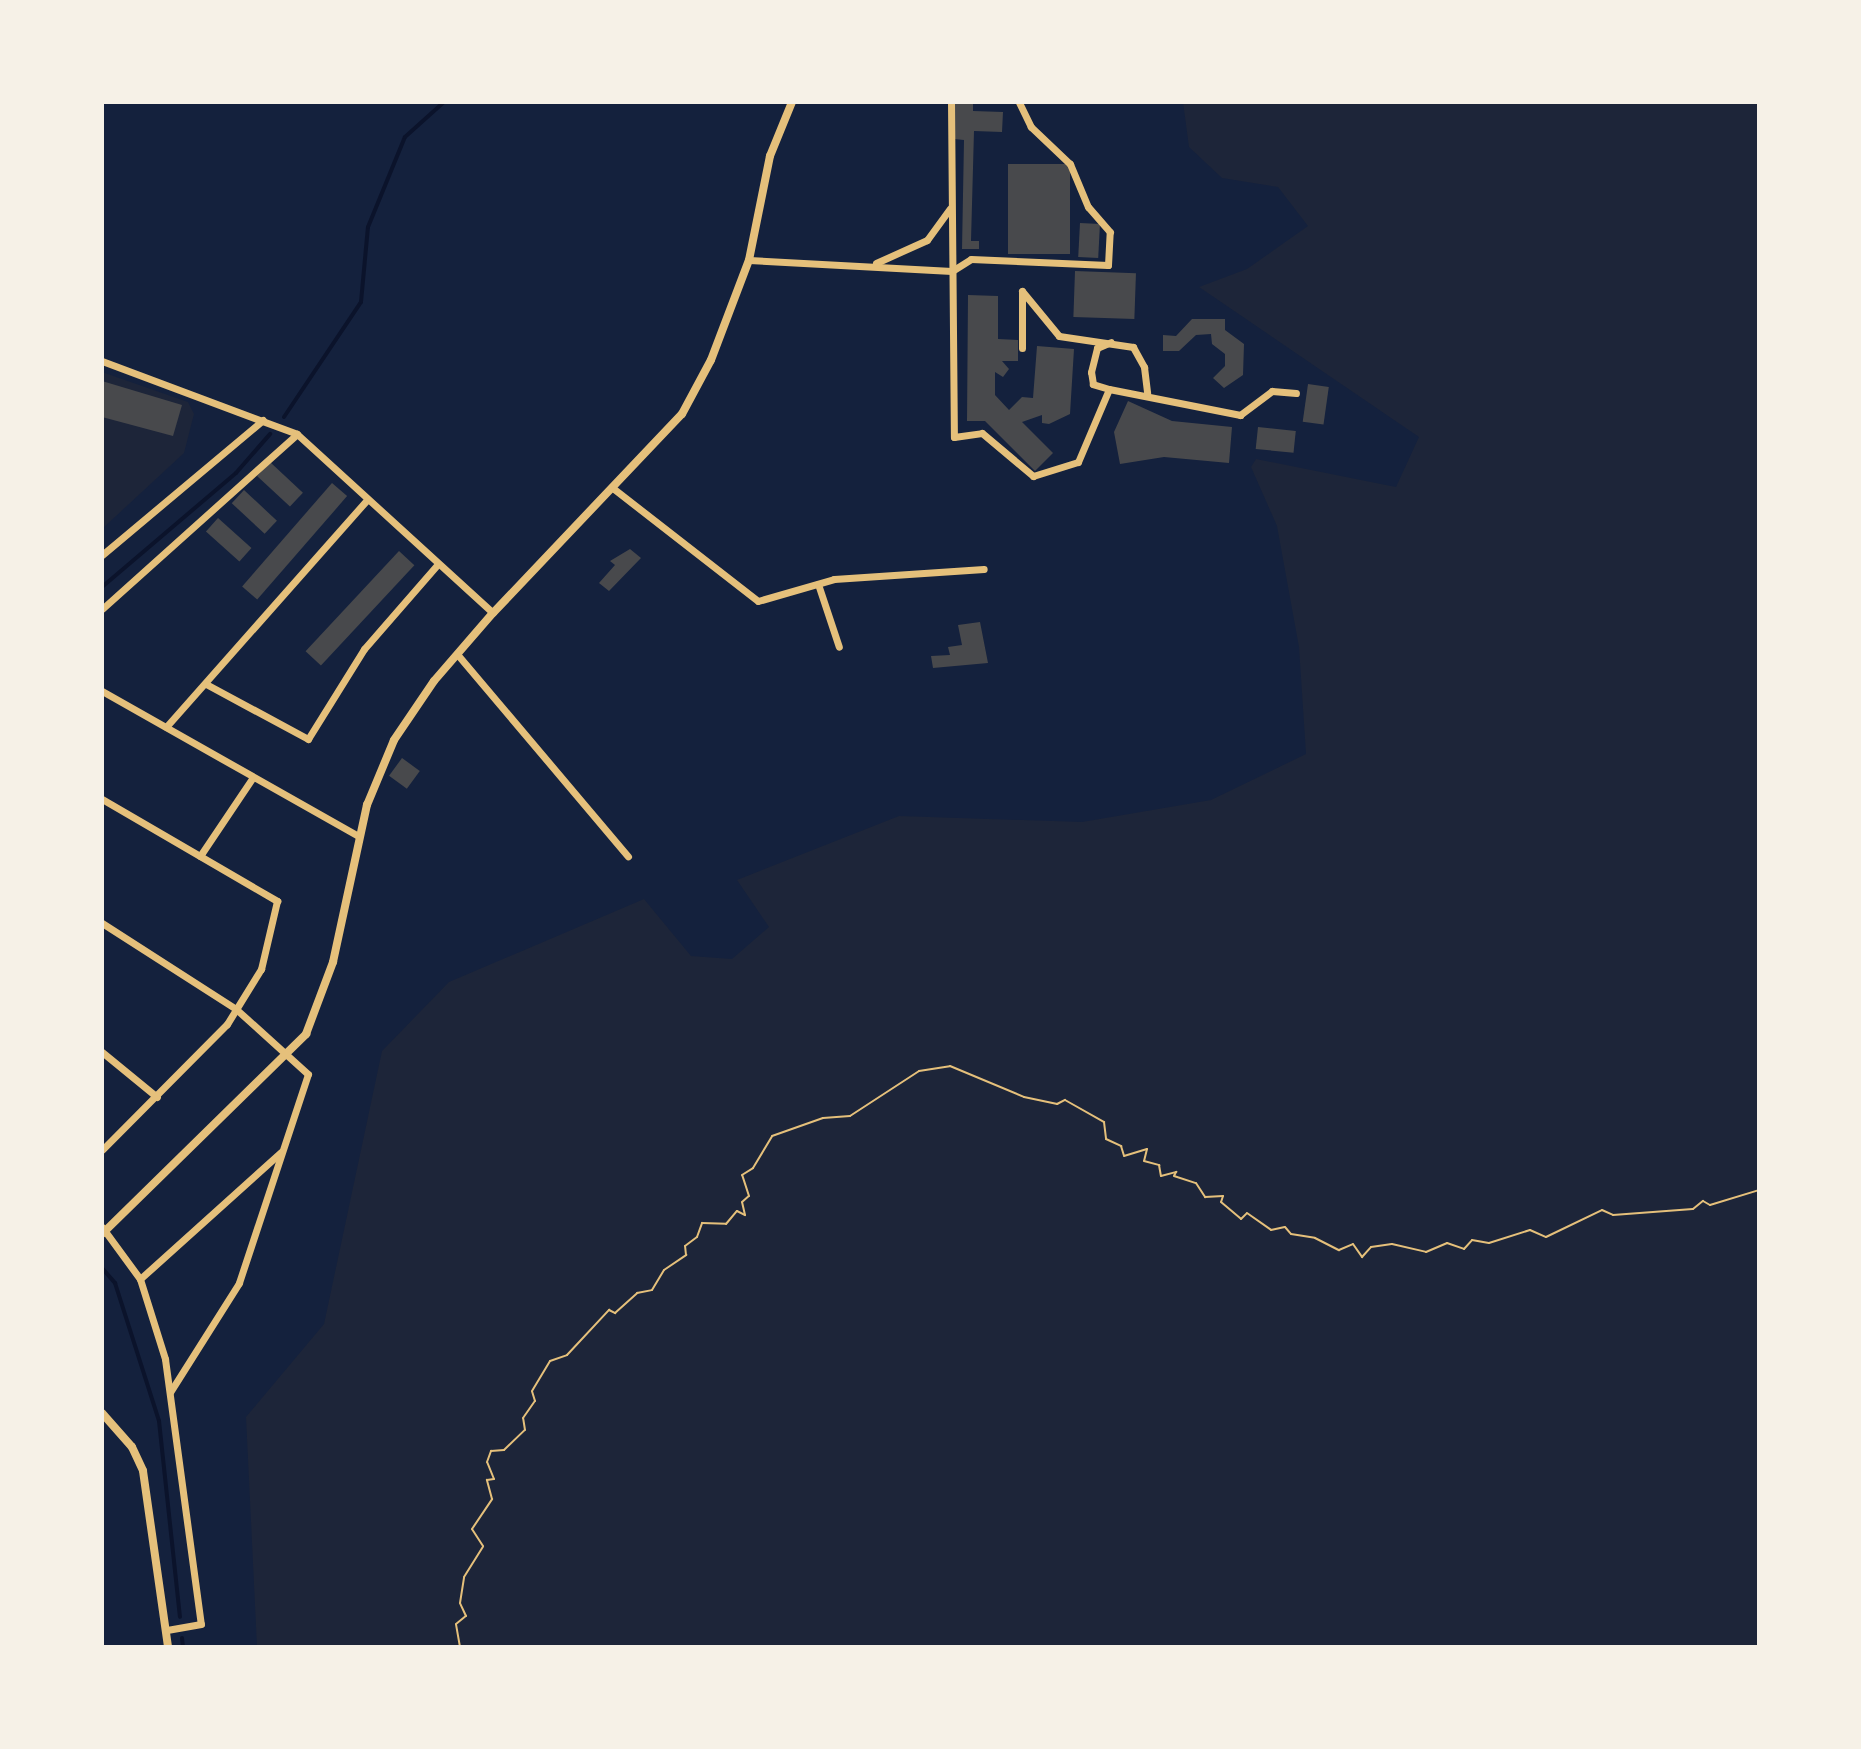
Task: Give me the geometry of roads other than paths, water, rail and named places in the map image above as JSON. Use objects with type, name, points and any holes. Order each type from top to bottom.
[{"type":"street","points":[[166,1630],[201,1624],[170,1392],[159,1332],[140,1279],[103,1230],[291,1053],[310,1026],[324,992],[358,836],[394,740],[457,654],[493,613],[682,414],[711,360],[749,260],[770,156],[792,102]]},
{"type":"street","points":[[951,102],[954,437],[982,433],[1033,476],[1078,462],[1109,389]]},
{"type":"street","points":[[749,260],[952,271],[971,259],[1108,265],[1110,232],[1088,207],[1070,164],[1031,127],[1019,102]]},
{"type":"street","points":[[854,265],[887,261],[927,240],[951,206]]},
{"type":"street","points":[[1022,348],[1022,291],[1059,336],[1114,341],[1133,347],[1144,367],[1147,393]]},
{"type":"street","points":[[1114,341],[1097,348],[1092,359],[1093,384],[1240,415],[1272,391],[1296,393]]},
{"type":"street","points":[[102,361],[297,434],[366,501],[493,613]]},
{"type":"street","points":[[102,555],[263,420]]},
{"type":"street","points":[[102,609],[297,434]]},
{"type":"street","points":[[614,489],[758,601],[818,584],[984,569]]},
{"type":"street","points":[[166,727],[366,501]]},
{"type":"street","points":[[206,684],[308,739],[364,649],[437,565]]},
{"type":"street","points":[[818,584],[839,647]]},
{"type":"street","points":[[457,654],[628,856]]},
{"type":"street","points":[[102,691],[251,780],[358,836]]},
{"type":"street","points":[[200,856],[251,780]]},
{"type":"street","points":[[102,799],[277,901],[261,969],[217,1037],[102,1150]]},
{"type":"street","points":[[102,923],[236,1009],[291,1053],[308,1074],[239,1283],[170,1392]]},
{"type":"street","points":[[102,1052],[157,1097]]},
{"type":"street","points":[[140,1279],[261,1174],[286,1144]]},
{"type":"street","points":[[102,1413],[132,1447],[143,1471],[168,1647]]},
{"type":"waterway","points":[[284,417],[361,302],[368,227],[405,137],[444,102]]},
{"type":"waterway","points":[[102,587],[236,473],[270,434]]},
{"type":"waterway","points":[[102,1268],[115,1283],[159,1421],[180,1617]]},
{"type":"waterway","points":[[182,1638],[183,1647]]}]
